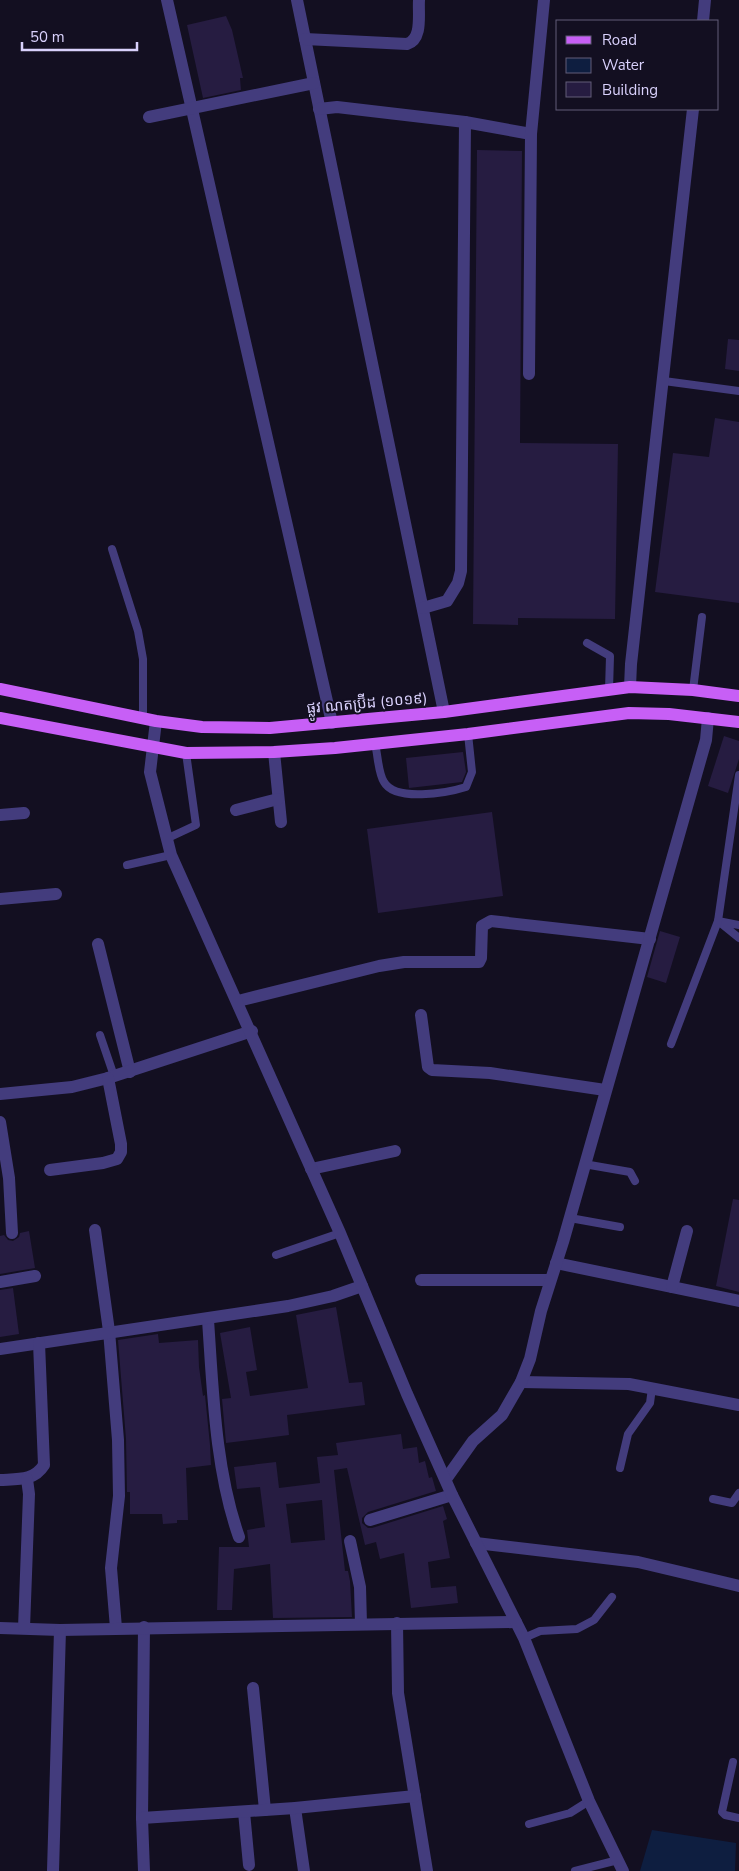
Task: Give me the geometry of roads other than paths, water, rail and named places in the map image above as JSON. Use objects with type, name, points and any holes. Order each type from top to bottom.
[{"type":"main road","name":"ផ្លូវ ណតប្រ៊ីដ (១០១៩)","points":[[0,689],[156,721],[202,727],[270,728],[444,712],[630,688],[693,690],[739,696]]},
{"type":"main road","points":[[0,718],[186,753],[274,752],[375,744],[629,713],[739,722]]},
{"type":"street","points":[[167,0],[332,723]]},
{"type":"street","points":[[297,0],[444,712]]},
{"type":"street","points":[[305,39],[407,44],[413,42],[417,37],[419,0]]},
{"type":"street","points":[[529,374],[531,134],[544,0]]},
{"type":"street","points":[[702,20],[705,0]]},
{"type":"street","points":[[149,117],[314,83]]},
{"type":"street","points":[[319,109],[337,107],[465,122],[531,134]]},
{"type":"street","points":[[630,688],[631,664],[693,110]]},
{"type":"street","points":[[423,608],[447,601],[458,583],[461,571],[465,122]]},
{"type":"street","points":[[446,1479],[473,1441],[502,1415],[521,1382],[530,1358],[550,1280],[570,1218],[706,740],[708,718]]},
{"type":"street","points":[[156,721],[150,772],[171,855],[252,1031],[452,1495],[524,1638],[589,1801],[620,1866]]},
{"type":"street","points":[[274,752],[281,822]]},
{"type":"street","points":[[236,810],[278,799]]},
{"type":"street","points":[[0,815],[24,813]]},
{"type":"street","points":[[0,899],[56,894]]},
{"type":"street","points":[[238,1001],[379,966],[404,962],[479,962],[481,958],[482,926],[491,921],[650,939]]},
{"type":"street","points":[[98,944],[130,1072]]},
{"type":"street","points":[[421,1015],[428,1067],[432,1070],[490,1073],[605,1090]]},
{"type":"street","points":[[0,1094],[72,1087],[130,1072],[252,1031]]},
{"type":"street","points":[[50,1170],[103,1163],[118,1159],[121,1152],[121,1144],[111,1077]]},
{"type":"street","points":[[0,1122],[8,1178],[12,1233]]},
{"type":"street","points":[[311,1168],[394,1151]]},
{"type":"street","points":[[95,1230],[109,1331],[118,1440],[118,1496],[111,1568],[116,1628]]},
{"type":"street","points":[[672,1287],[687,1231]]},
{"type":"street","points":[[556,1263],[739,1301]]},
{"type":"street","points":[[0,1282],[35,1276]]},
{"type":"street","points":[[420,1280],[550,1280]]},
{"type":"street","points":[[0,1349],[109,1331],[208,1320],[288,1306],[333,1296],[362,1286]]},
{"type":"street","points":[[208,1320],[222,1467],[229,1510],[239,1538]]},
{"type":"street","points":[[0,1480],[27,1479],[39,1473],[44,1465],[39,1343]]},
{"type":"street","points":[[521,1382],[629,1384],[739,1405]]},
{"type":"street","points":[[24,1628],[29,1494],[27,1479]]},
{"type":"street","points":[[370,1520],[452,1495]]},
{"type":"street","points":[[350,1541],[360,1586],[361,1624]]},
{"type":"street","points":[[476,1543],[638,1562],[739,1586]]},
{"type":"street","points":[[0,1628],[60,1630],[144,1626],[516,1622]]},
{"type":"street","points":[[397,1623],[398,1693],[428,1871]]},
{"type":"street","points":[[144,1626],[142,1818],[144,1871]]},
{"type":"street","points":[[53,1871],[60,1630]]},
{"type":"street","points":[[253,1688],[265,1810]]},
{"type":"street","points":[[142,1818],[295,1808],[415,1796]]},
{"type":"street","points":[[295,1808],[304,1871]]},
{"type":"street","points":[[244,1812],[249,1866]]},
{"type":"lane","points":[[664,381],[739,391]]},
{"type":"lane","points":[[112,550],[138,631],[142,650],[143,718]]},
{"type":"lane","points":[[693,690],[702,617]]},
{"type":"lane","points":[[586,643],[610,656],[609,690]]},
{"type":"lane","points":[[375,744],[384,782],[393,792],[405,794],[453,791],[466,787],[472,772],[468,734]]},
{"type":"lane","points":[[166,839],[196,825],[186,753]]},
{"type":"lane","points":[[671,1044],[718,921],[739,775]]},
{"type":"lane","points":[[127,866],[171,855]]},
{"type":"lane","points":[[718,921],[739,925]]},
{"type":"lane","points":[[718,921],[739,938]]},
{"type":"lane","points":[[100,1034],[111,1077]]},
{"type":"lane","points":[[584,1164],[630,1172],[635,1181]]},
{"type":"lane","points":[[570,1218],[620,1228]]},
{"type":"lane","points":[[276,1255],[340,1233]]},
{"type":"lane","points":[[620,1468],[628,1434],[650,1403],[652,1388]]},
{"type":"lane","points":[[712,1499],[732,1503],[739,1493]]},
{"type":"lane","points":[[524,1638],[540,1631],[577,1629],[594,1620],[612,1596]]},
{"type":"lane","points":[[733,1762],[722,1812],[725,1815],[739,1818]]},
{"type":"lane","points":[[529,1824],[570,1813],[589,1801]]},
{"type":"lane","points":[[575,1871],[620,1866]]},
{"type":"water","points":[[652,1830],[736,1843],[735,1871],[640,1871]]}]
